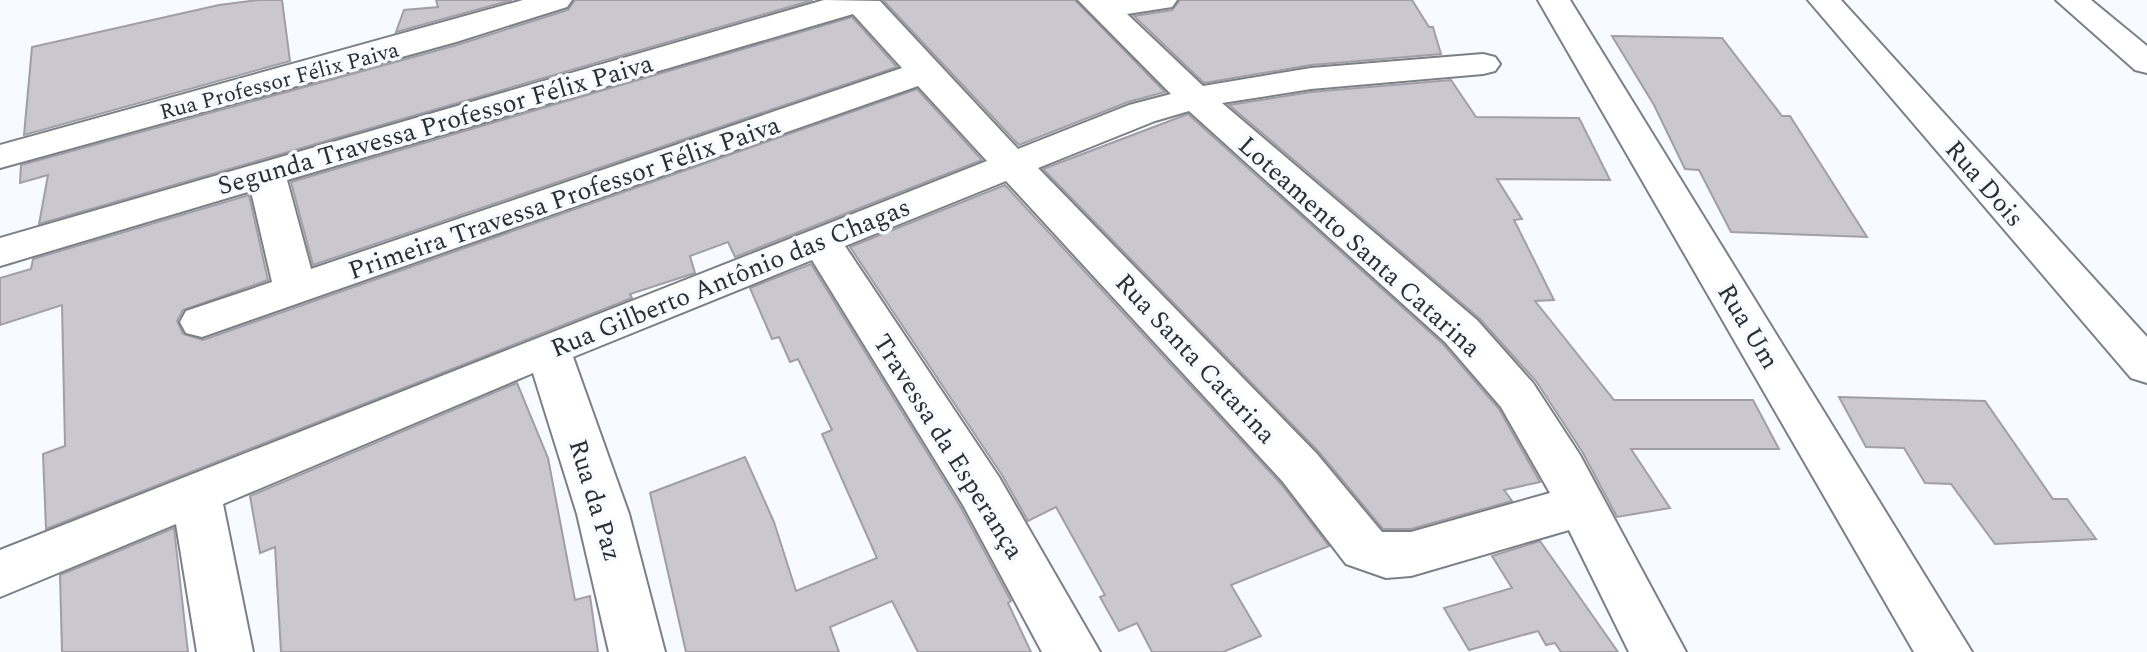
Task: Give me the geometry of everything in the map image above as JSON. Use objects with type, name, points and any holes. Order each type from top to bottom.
[{"type":"street","points":[[1097,4],[1161,0]]},
{"type":"street","name":"Rua Um","points":[[1554,0],[1944,652]]},
{"type":"street","name":"Rua Dois","points":[[1824,0],[2147,366]]},
{"type":"street","points":[[2072,0],[2147,63]]},
{"type":"street","name":"Rua Professor Félix Paiva","points":[[0,157],[538,3]]},
{"type":"street","name":"Loteamento Santa Catarina","points":[[1097,4],[1194,97],[1461,331],[1517,395],[1563,469],[1658,652]]},
{"type":"street","name":"Rua Santa Catarina","points":[[838,6],[924,72],[1300,468],[1364,548],[1386,556],[1411,554],[1580,506]]},
{"type":"street","name":"Segunda Travessa Professor Félix Paiva","points":[[0,252],[838,6]]},
{"type":"street","name":"Rua Gilberto Antônio das Chagas","points":[[0,574],[548,349],[1013,164],[1194,97],[1273,81],[1483,64]]},
{"type":"street","name":"Primeira Travessa Professor Félix Paiva","points":[[202,322],[924,72]]},
{"type":"street","points":[[266,174],[296,291]]},
{"type":"street","name":"Travessa da Esperança","points":[[821,242],[981,491],[1072,652]]},
{"type":"street","name":"Rua da Paz","points":[[548,349],[603,514],[637,652]]},
{"type":"street","points":[[196,495],[225,652]]},
{"type":"building","points":[[282,0],[290,61],[24,135],[32,47],[219,5]]},
{"type":"building","points":[[436,0],[512,0],[396,32],[404,10],[438,7]]},
{"type":"building","points":[[575,0],[813,0],[39,224],[48,175],[20,183],[21,165],[457,45],[568,10]]},
{"type":"building","points":[[883,0],[1075,0],[1165,92],[1128,102],[1019,145]]},
{"type":"building","points":[[1180,0],[1412,0],[1429,27],[1433,27],[1441,54],[1311,65],[1204,83],[1134,16],[1172,10]]},
{"type":"building","points":[[852,17],[897,67],[313,265],[291,182]]},
{"type":"building","points":[[1612,36],[1722,38],[1782,116],[1790,116],[1867,237],[1731,232],[1699,170],[1685,169],[1654,105]]},
{"type":"building","points":[[1451,80],[1476,117],[1579,118],[1610,180],[1497,179],[1522,219],[1514,220],[1554,300],[1535,301],[1614,400],[1753,400],[1779,449],[1631,449],[1670,508],[1617,517],[1583,453],[1536,381],[1479,318],[1229,105],[1311,92]]},
{"type":"building","points":[[917,89],[982,160],[735,257],[728,242],[690,256],[695,273],[630,294],[632,298],[46,529],[43,454],[65,446],[62,305],[0,325],[0,278],[31,269],[33,259],[249,195],[268,280],[183,310],[177,321],[183,334],[203,340]]},
{"type":"building","points":[[1188,114],[1443,344],[1499,409],[1540,482],[1504,490],[1512,501],[1411,529],[1383,529],[1319,452],[1043,169]]},
{"type":"building","points":[[1005,185],[1281,484],[1329,546],[1231,585],[1261,636],[1223,652],[1152,652],[1137,623],[1119,631],[1100,597],[1105,595],[1056,507],[1028,521],[1002,475],[850,247]]},
{"type":"building","points":[[811,264],[960,506],[1011,601],[1008,603],[1031,652],[918,652],[892,601],[830,627],[839,652],[686,652],[650,493],[745,457],[774,522],[796,591],[877,558],[822,434],[832,430],[798,359],[790,362],[779,337],[772,339],[750,288]]},
{"type":"building","points":[[517,383],[548,458],[575,600],[590,596],[598,652],[281,652],[275,547],[260,553],[250,496]]},
{"type":"building","points":[[1839,397],[1985,401],[2053,499],[2067,499],[2096,539],[1995,544],[1951,484],[1925,483],[1904,448],[1866,447]]},
{"type":"building","points":[[174,528],[188,652],[62,652],[60,575]]},
{"type":"building","points":[[1540,541],[1618,652],[1561,652],[1555,643],[1546,645],[1538,631],[1469,650],[1444,608],[1512,588],[1492,556]]}]
